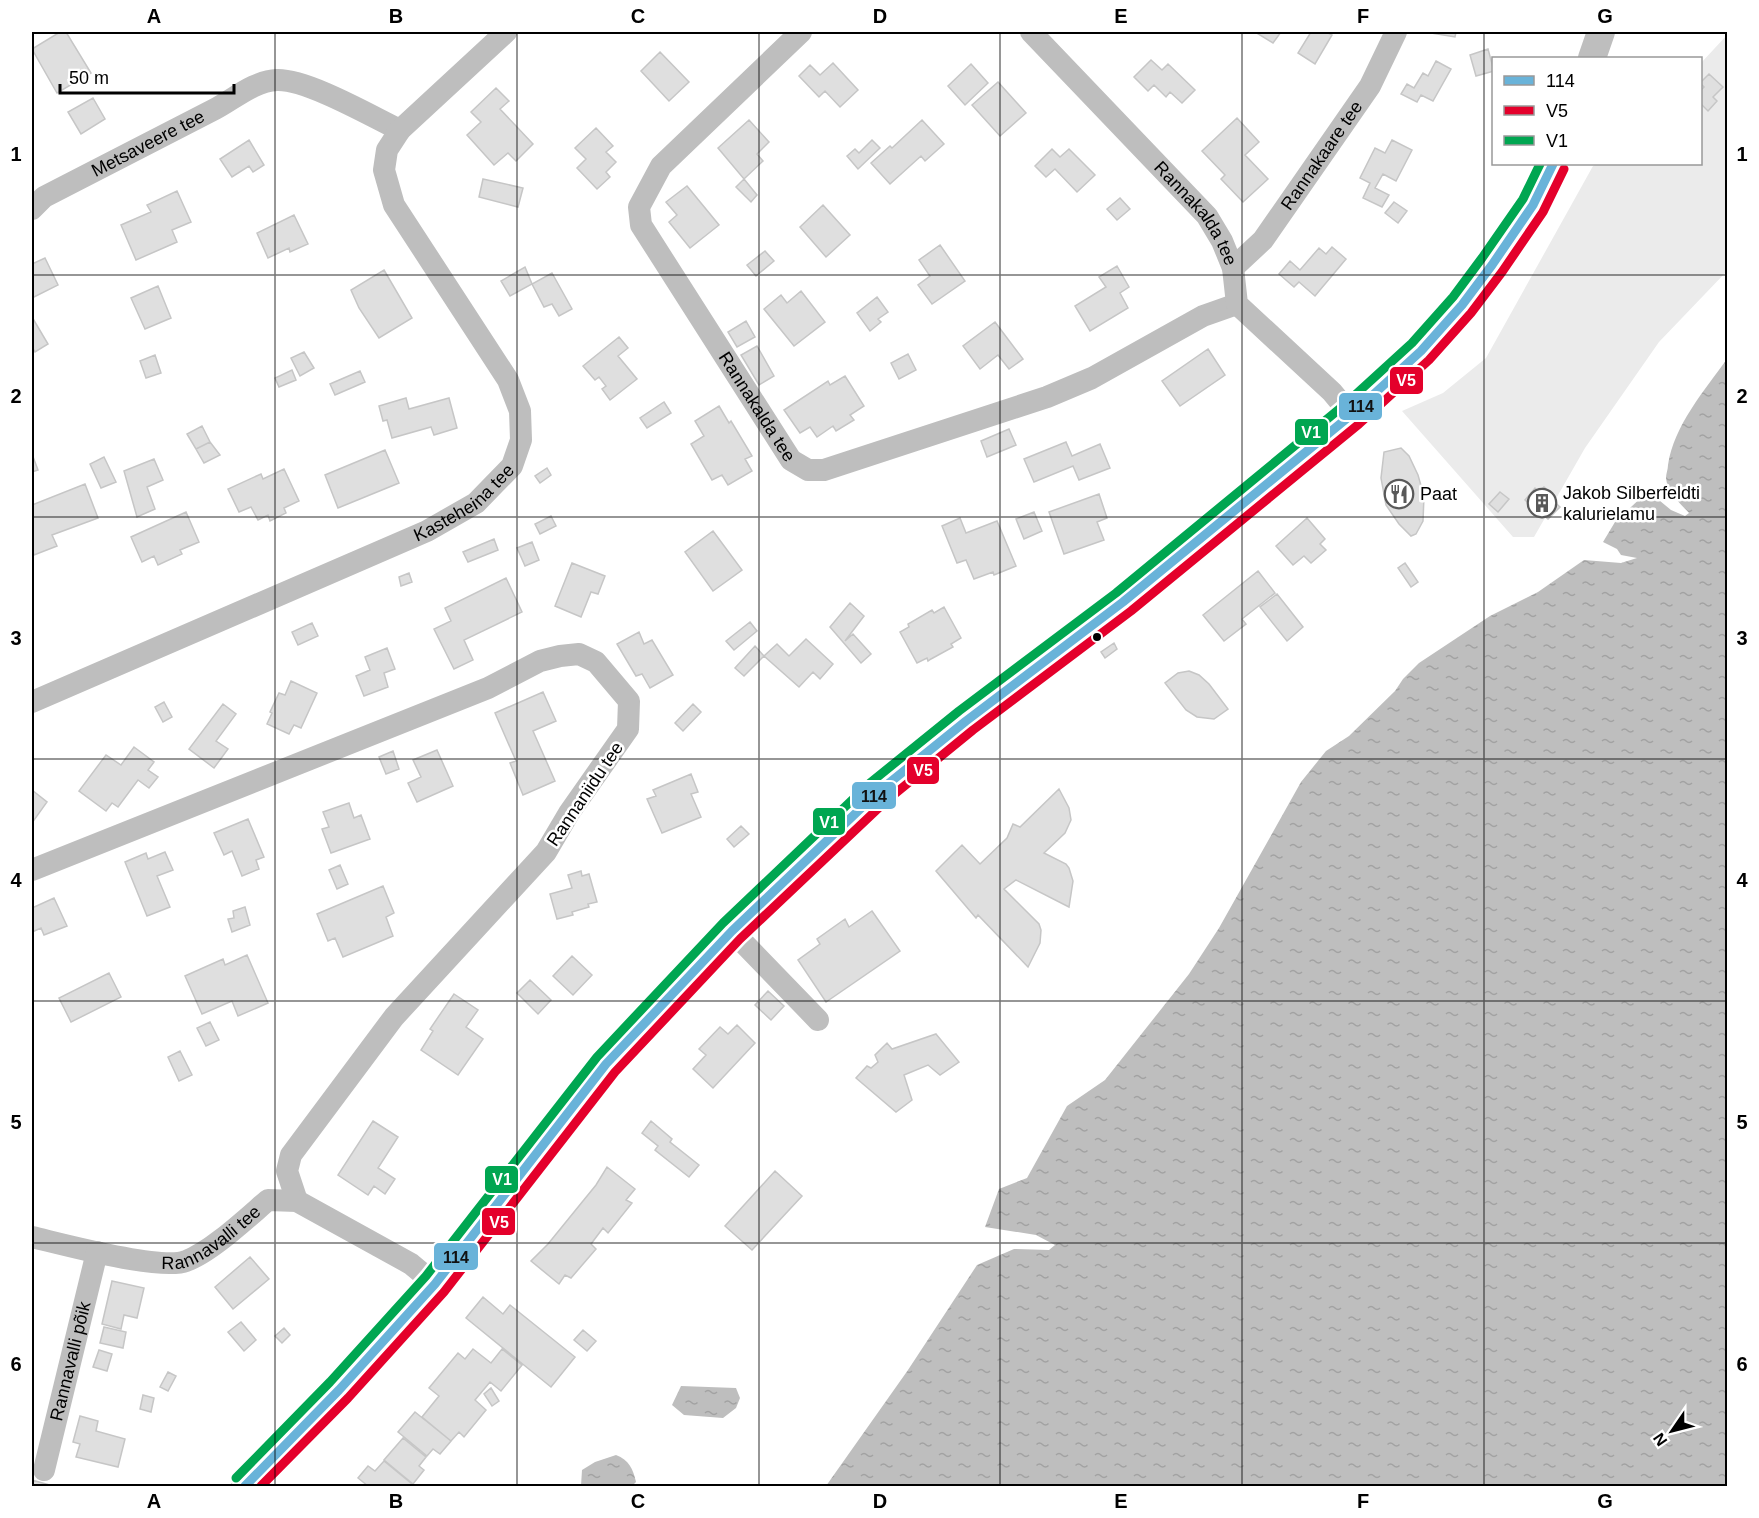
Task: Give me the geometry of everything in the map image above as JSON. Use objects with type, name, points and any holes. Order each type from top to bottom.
[{"type":"street","name":"Kasteheina tee","points":[[32,702],[427,531],[476,503],[512,466],[521,440],[520,411],[508,380],[394,205],[384,170],[387,150],[400,130],[506,32]]},
{"type":"street","name":"Rannakalda tee","points":[[801,32],[661,165],[639,207],[641,225],[791,460],[808,470],[824,471],[1047,397],[1092,378],[1203,315],[1237,304],[1233,268],[1208,216],[1031,32]]},
{"type":"street","name":"Rannakaare tee","points":[[1233,268],[1263,240],[1370,86],[1396,32]]},
{"type":"street","points":[[1592,57],[1601,32]]},
{"type":"street","name":"Metsaveere tee","points":[[32,209],[44,198],[221,106],[251,87],[276,80],[296,83],[318,91],[400,130]]},
{"type":"street","points":[[246,1486],[339,1390],[435,1284],[606,1064],[732,931],[878,792],[966,721],[1123,602],[1351,415],[1421,351],[1462,305],[1533,205],[1553,165]]},
{"type":"street","points":[[1237,304],[1332,392],[1351,415]]},
{"type":"street","name":"Rannaniidu tee","points":[[32,870],[489,688],[540,660],[579,654],[596,662],[610,677],[629,701],[628,729],[569,813],[546,852],[394,1017],[291,1155],[287,1171],[297,1201]]},
{"type":"street","points":[[732,931],[818,1020]]},
{"type":"street","name":"Rannavalli tee","points":[[32,1237],[97,1252],[172,1264],[186,1261],[214,1244],[268,1200],[297,1201],[411,1264],[435,1284]]},
{"type":"street","name":"Rannavalli põik","points":[[44,1470],[97,1252]]},
{"type":"shaded area","points":[[1727,35],[1727,271],[1659,342],[1585,448],[1534,537],[1513,537],[1402,411],[1443,393],[1486,358],[1593,166],[1702,165],[1702,62]]},
{"type":"water","points":[[1727,359],[1727,1486],[826,1486],[908,1370],[977,1265],[1014,1249],[1049,1250],[1055,1245],[1036,1235],[985,1227],[999,1189],[1027,1178],[1067,1106],[1105,1080],[1189,974],[1219,928],[1301,782],[1326,751],[1349,736],[1395,691],[1419,663],[1490,616],[1538,592],[1584,560],[1621,563],[1637,558],[1621,555],[1617,549],[1603,542],[1615,522],[1646,493],[1654,496],[1671,510],[1685,516],[1689,513],[1675,497],[1667,483],[1666,476],[1671,450],[1700,396]]},
{"type":"water","points":[[681,1386],[736,1388],[740,1398],[736,1408],[723,1418],[684,1415],[672,1405]]},
{"type":"water","points":[[616,1455],[627,1462],[632,1469],[636,1482],[632,1486],[581,1486],[582,1470],[595,1462]]},
{"type":"building","points":[[60,32],[66,32],[91,73],[57,93],[32,49]]},
{"type":"building","points":[[1255,32],[1281,32],[1273,43]]},
{"type":"building","points":[[1311,32],[1326,32],[1332,35],[1315,64],[1298,53]]},
{"type":"building","points":[[1432,32],[1456,32],[1455,37]]},
{"type":"building","points":[[1488,49],[1492,72],[1476,76],[1470,55]]},
{"type":"building","points":[[660,52],[689,82],[669,101],[641,71]]},
{"type":"building","points":[[1151,60],[1162,70],[1168,64],[1195,90],[1182,103],[1170,92],[1166,97],[1154,85],[1148,91],[1134,77]]},
{"type":"building","points":[[1436,61],[1451,69],[1433,101],[1421,95],[1417,102],[1401,94],[1407,84],[1414,88],[1423,73],[1428,76]]},
{"type":"building","points":[[833,63],[858,90],[840,107],[825,91],[819,97],[799,76],[810,65],[820,75]]},
{"type":"building","points":[[971,64],[988,83],[965,105],[948,86]]},
{"type":"building","points":[[1709,74],[1723,87],[1713,97],[1717,101],[1708,111],[1702,105],[1704,87],[1702,81]]},
{"type":"building","points":[[998,82],[1026,113],[1000,136],[972,105]]},
{"type":"building","points":[[496,88],[509,101],[500,109],[533,144],[516,161],[508,153],[494,165],[467,135],[481,122],[471,112]]},
{"type":"building","points":[[93,98],[105,119],[81,134],[68,112]]},
{"type":"building","points":[[1237,118],[1259,142],[1245,155],[1268,179],[1243,202],[1221,179],[1225,175],[1202,151]]},
{"type":"building","points":[[749,120],[769,142],[757,154],[763,161],[744,179],[718,148]]},
{"type":"building","points":[[922,120],[944,144],[925,161],[921,156],[890,184],[871,163],[890,146],[892,148]]},
{"type":"building","points":[[596,128],[613,146],[606,152],[616,162],[606,172],[610,177],[597,189],[577,168],[586,159],[575,148]]},
{"type":"building","points":[[249,140],[264,165],[253,172],[249,166],[232,177],[220,159]]},
{"type":"building","points":[[872,140],[880,148],[858,169],[847,156],[855,149],[859,153]]},
{"type":"building","points":[[1392,140],[1412,150],[1396,181],[1383,174],[1375,188],[1389,195],[1382,207],[1363,198],[1370,183],[1360,178],[1375,148],[1385,153]]},
{"type":"building","points":[[1052,149],[1060,157],[1069,149],[1095,175],[1077,192],[1055,169],[1046,177],[1035,166]]},
{"type":"building","points":[[483,179],[523,188],[518,207],[479,197]]},
{"type":"building","points":[[744,179],[757,195],[751,202],[736,187]]},
{"type":"building","points":[[687,186],[719,225],[690,248],[669,222],[677,215],[666,202]]},
{"type":"building","points":[[177,191],[191,222],[172,230],[177,242],[136,260],[121,225],[151,212],[147,205]]},
{"type":"building","points":[[1120,198],[1130,209],[1117,220],[1107,209]]},
{"type":"building","points":[[1394,202],[1407,211],[1398,223],[1385,213]]},
{"type":"building","points":[[823,205],[850,235],[826,257],[800,227]]},
{"type":"building","points":[[294,215],[308,244],[290,252],[289,248],[268,258],[257,233]]},
{"type":"building","points":[[940,245],[965,281],[932,304],[918,285],[930,276],[919,260]]},
{"type":"building","points":[[1332,247],[1346,259],[1315,296],[1299,282],[1294,287],[1279,274],[1290,261],[1300,270],[1319,248],[1326,254]]},
{"type":"building","points":[[765,251],[774,261],[756,276],[747,265]]},
{"type":"building","points":[[45,258],[58,285],[32,298],[32,264]]},
{"type":"building","points":[[1117,266],[1129,287],[1120,293],[1128,308],[1090,331],[1075,306],[1106,287],[1099,277]]},
{"type":"building","points":[[525,267],[532,284],[510,296],[501,281]]},
{"type":"building","points":[[384,270],[412,318],[379,338],[359,308],[351,290]]},
{"type":"building","points":[[552,273],[572,309],[559,316],[552,304],[544,307],[532,284]]},
{"type":"building","points":[[158,286],[171,318],[145,329],[131,298]]},
{"type":"building","points":[[801,291],[825,322],[794,346],[764,309],[781,295],[787,303]]},
{"type":"building","points":[[877,297],[888,312],[878,319],[881,322],[870,331],[857,313]]},
{"type":"building","points":[[32,317],[48,344],[35,352],[32,347]]},
{"type":"building","points":[[746,321],[755,337],[737,347],[728,332]]},
{"type":"building","points":[[995,322],[1023,359],[1009,369],[998,355],[980,369],[963,346]]},
{"type":"building","points":[[619,337],[628,348],[618,356],[637,379],[610,400],[602,389],[606,386],[599,377],[595,380],[583,366]]},
{"type":"building","points":[[757,346],[774,376],[759,385],[741,355]]},
{"type":"building","points":[[1208,349],[1225,375],[1180,406],[1162,381]]},
{"type":"building","points":[[304,352],[314,368],[300,376],[291,358]]},
{"type":"building","points":[[908,354],[916,370],[899,379],[891,363]]},
{"type":"building","points":[[155,355],[161,373],[146,378],[140,361]]},
{"type":"building","points":[[292,370],[296,380],[279,387],[275,378]]},
{"type":"building","points":[[360,371],[365,382],[335,395],[330,384]]},
{"type":"building","points":[[845,376],[864,406],[850,415],[854,420],[836,431],[833,426],[817,437],[810,427],[800,433],[784,410],[828,381],[830,385]]},
{"type":"building","points":[[406,398],[409,409],[449,398],[457,428],[434,435],[431,427],[392,438],[387,420],[383,421],[379,406]]},
{"type":"building","points":[[664,402],[671,413],[647,428],[640,418]]},
{"type":"building","points":[[719,406],[752,456],[745,459],[752,471],[728,485],[722,475],[712,480],[691,444],[704,436],[695,421]]},
{"type":"building","points":[[202,426],[210,442],[196,449],[187,434]]},
{"type":"building","points":[[1009,429],[1016,445],[987,457],[981,441]]},
{"type":"building","points":[[210,442],[220,455],[204,463],[196,449]]},
{"type":"building","points":[[1066,442],[1072,456],[1100,444],[1110,468],[1079,480],[1073,466],[1034,482],[1024,459]]},
{"type":"building","points":[[1401,448],[1409,456],[1424,496],[1423,521],[1416,534],[1411,536],[1399,524],[1386,505],[1381,478],[1384,452]]},
{"type":"building","points":[[385,450],[399,483],[338,508],[325,475]]},
{"type":"building","points":[[32,454],[38,470],[32,472]]},
{"type":"building","points":[[104,457],[116,482],[101,488],[90,464]]},
{"type":"building","points":[[154,459],[163,480],[147,487],[155,509],[137,517],[124,471]]},
{"type":"building","points":[[547,468],[551,475],[540,483],[535,476]]},
{"type":"building","points":[[284,469],[299,501],[284,508],[286,513],[270,521],[268,515],[258,520],[251,507],[239,512],[228,489],[261,474],[263,479]]},
{"type":"building","points":[[85,484],[98,518],[52,535],[57,546],[34,555],[32,505]]},
{"type":"building","name":"Jakob Silberfeldti kalurielamu","points":[[1544,487],[1552,494],[1549,497],[1560,507],[1548,519],[1525,500],[1535,488],[1539,492]]},
{"type":"building","points":[[1500,492],[1509,499],[1498,512],[1489,504]]},
{"type":"building","points":[[1099,494],[1107,518],[1097,522],[1104,540],[1064,554],[1049,512]]},
{"type":"building","points":[[186,512],[199,542],[180,550],[182,554],[158,565],[154,556],[142,562],[131,537]]},
{"type":"building","points":[[1034,512],[1042,531],[1024,539],[1016,519]]},
{"type":"building","points":[[551,516],[556,526],[540,534],[535,524]]},
{"type":"building","points":[[960,518],[966,533],[997,521],[1016,566],[994,575],[993,572],[974,579],[966,560],[957,563],[942,526]]},
{"type":"building","points":[[1307,518],[1325,539],[1320,544],[1326,550],[1311,563],[1304,556],[1293,565],[1276,546]]},
{"type":"building","points":[[713,531],[742,570],[713,591],[685,552]]},
{"type":"building","points":[[494,539],[498,550],[468,562],[463,552]]},
{"type":"building","points":[[532,542],[539,560],[525,566],[517,548]]},
{"type":"building","points":[[572,563],[605,576],[598,594],[591,592],[581,617],[555,606]]},
{"type":"building","points":[[1405,563],[1418,582],[1411,587],[1398,568]]},
{"type":"building","points":[[1258,571],[1275,593],[1242,619],[1246,624],[1224,641],[1203,615]]},
{"type":"building","points":[[409,573],[412,582],[401,586],[399,577]]},
{"type":"building","points":[[506,578],[522,612],[464,640],[473,660],[454,669],[434,629],[451,621],[445,608]]},
{"type":"building","points":[[1277,594],[1303,627],[1287,641],[1260,607]]},
{"type":"building","points":[[850,603],[864,616],[845,641],[853,634],[871,654],[861,663],[830,627]]},
{"type":"building","points":[[944,607],[961,638],[951,644],[953,647],[928,661],[927,658],[917,663],[900,632],[909,627],[908,624],[932,610],[934,613]]},
{"type":"building","points":[[750,622],[757,631],[734,650],[726,641]]},
{"type":"building","points":[[312,623],[318,636],[298,645],[292,632]]},
{"type":"building","points":[[639,632],[644,644],[652,640],[673,675],[650,688],[642,674],[636,676],[617,644]]},
{"type":"building","points":[[806,639],[833,664],[820,679],[813,672],[799,687],[764,656],[777,644],[789,656]]},
{"type":"building","points":[[1114,643],[1117,649],[1105,658],[1101,652]]},
{"type":"building","points":[[755,646],[764,656],[744,676],[735,668]]},
{"type":"building","points":[[387,648],[395,669],[384,673],[388,687],[364,696],[356,676],[370,670],[365,657]]},
{"type":"building","points":[[1189,671],[1199,675],[1209,684],[1228,709],[1214,719],[1197,717],[1186,710],[1165,683],[1178,673]]},
{"type":"building","points":[[291,681],[317,693],[301,728],[294,725],[289,734],[267,724],[279,693],[285,695]]},
{"type":"building","points":[[543,692],[556,721],[533,731],[555,781],[523,795],[510,763],[516,761],[495,713]]},
{"type":"building","points":[[164,702],[172,717],[163,722],[155,707]]},
{"type":"building","points":[[223,704],[236,714],[216,741],[228,749],[214,768],[189,749]]},
{"type":"building","points":[[693,704],[701,712],[683,731],[675,723]]},
{"type":"building","points":[[134,747],[154,762],[148,770],[158,777],[149,788],[138,780],[118,807],[112,803],[106,811],[79,791],[106,755],[121,765]]},
{"type":"building","points":[[437,750],[453,786],[417,802],[408,783],[421,777],[413,760]]},
{"type":"building","points":[[393,751],[399,769],[386,774],[379,757]]},
{"type":"building","points":[[691,774],[698,792],[691,794],[701,817],[662,833],[647,799],[656,796],[653,790]]},
{"type":"building","points":[[1059,789],[1069,808],[1071,820],[1065,833],[1044,853],[1066,864],[1069,868],[1073,881],[1069,907],[1016,880],[1004,889],[1039,924],[1041,930],[1040,943],[1028,967],[978,915],[976,918],[936,871],[962,845],[980,864],[1007,838],[1013,824],[1020,827]]},
{"type":"building","points":[[32,790],[47,802],[32,823]]},
{"type":"building","points":[[349,803],[354,818],[361,815],[370,839],[331,853],[322,829],[329,827],[323,812]]},
{"type":"building","points":[[248,819],[264,857],[256,860],[259,869],[242,876],[232,851],[224,855],[214,833]]},
{"type":"building","points":[[741,826],[749,834],[734,847],[727,839]]},
{"type":"building","points":[[165,852],[173,870],[157,876],[170,907],[147,916],[125,862],[146,853],[148,859]]},
{"type":"building","points":[[340,865],[348,884],[337,889],[329,870]]},
{"type":"building","points":[[581,871],[582,876],[589,874],[597,902],[572,912],[573,915],[557,919],[550,894],[572,888],[568,875]]},
{"type":"building","points":[[383,886],[394,913],[386,917],[393,936],[343,957],[335,938],[328,941],[317,914]]},
{"type":"building","points":[[54,898],[67,926],[44,935],[41,928],[32,932],[32,908]]},
{"type":"building","points":[[245,907],[250,925],[232,932],[228,919],[234,918],[233,911]]},
{"type":"building","points":[[872,911],[900,951],[826,1002],[798,960],[820,944],[817,939],[845,919],[849,927]]},
{"type":"building","points":[[247,955],[268,1003],[238,1016],[232,1001],[202,1014],[185,976],[223,959],[225,965]]},
{"type":"building","points":[[572,956],[592,975],[573,995],[553,976]]},
{"type":"building","points":[[109,973],[121,997],[71,1022],[59,998]]},
{"type":"building","points":[[530,980],[551,1000],[538,1014],[517,993]]},
{"type":"building","points":[[768,991],[784,1006],[771,1020],[755,1005]]},
{"type":"building","points":[[454,994],[478,1010],[466,1027],[483,1039],[458,1075],[421,1050],[433,1031],[430,1029]]},
{"type":"building","points":[[210,1022],[219,1040],[206,1046],[197,1028]]},
{"type":"building","points":[[737,1025],[755,1043],[713,1088],[693,1069],[706,1055],[699,1049],[720,1027],[728,1034]]},
{"type":"building","points":[[936,1034],[959,1062],[940,1075],[928,1065],[904,1075],[912,1100],[896,1112],[856,1078],[867,1066],[871,1068],[878,1062],[875,1055],[887,1043],[892,1049]]},
{"type":"building","points":[[180,1051],[192,1075],[179,1081],[168,1057]]},
{"type":"building","points":[[373,1121],[398,1137],[378,1168],[395,1179],[385,1194],[374,1186],[368,1195],[338,1175]]},
{"type":"building","points":[[651,1121],[672,1139],[670,1142],[699,1165],[689,1177],[655,1150],[658,1146],[642,1133]]},
{"type":"building","points":[[607,1167],[635,1189],[626,1200],[632,1203],[608,1233],[603,1228],[591,1244],[596,1249],[571,1278],[565,1275],[559,1284],[531,1261],[548,1244],[596,1185]]},
{"type":"building","points":[[775,1171],[802,1196],[752,1250],[725,1226]]},
{"type":"building","points":[[250,1257],[269,1279],[233,1309],[215,1287]]},
{"type":"building","points":[[112,1281],[144,1288],[137,1318],[124,1315],[121,1329],[102,1324]]},
{"type":"building","points":[[483,1297],[503,1314],[510,1305],[575,1357],[551,1387],[466,1318]]},
{"type":"building","points":[[241,1322],[256,1340],[244,1351],[228,1332]]},
{"type":"building","points":[[104,1327],[126,1332],[123,1348],[100,1343]]},
{"type":"building","points":[[284,1328],[290,1335],[282,1343],[275,1336]]},
{"type":"building","points":[[583,1330],[596,1341],[587,1351],[574,1340]]},
{"type":"building","points":[[473,1349],[491,1363],[502,1349],[522,1365],[501,1391],[490,1382],[475,1400],[486,1410],[464,1437],[459,1432],[451,1441],[422,1417],[439,1396],[429,1388],[458,1353],[465,1359]]},
{"type":"building","points":[[99,1350],[112,1354],[107,1371],[93,1367]]},
{"type":"building","points":[[168,1372],[176,1376],[168,1391],[160,1387]]},
{"type":"building","points":[[491,1388],[499,1401],[492,1406],[484,1394]]},
{"type":"building","points":[[143,1395],[154,1398],[151,1412],[140,1409]]},
{"type":"building","points":[[415,1412],[451,1441],[440,1454],[433,1449],[427,1456],[398,1432]]},
{"type":"building","points":[[80,1416],[98,1421],[96,1431],[125,1439],[118,1467],[76,1457],[80,1444],[73,1442]]},
{"type":"building","points":[[403,1438],[426,1457],[419,1466],[424,1470],[413,1484],[384,1460]]},
{"type":"building","points":[[384,1461],[412,1484],[411,1486],[368,1486],[358,1478],[368,1466],[375,1471]]},
{"type":"building","points":[[32,1480],[53,1486],[32,1486]]},
{"type":"transit line","name":"V1","points":[[236,1478],[330,1382],[426,1276],[597,1057],[723,923],[870,783],[959,711],[1116,593],[1343,406],[1412,343],[1453,297],[1482,258],[1523,199],[1540,165]]},
{"type":"transit line","name":"114","points":[[245,1486],[339,1390],[435,1284],[606,1064],[732,931],[878,792],[966,721],[1123,602],[1351,415],[1421,351],[1462,305],[1492,265],[1533,205],[1553,165]]},
{"type":"transit line","name":"V5","points":[[261,1486],[348,1398],[444,1292],[615,1072],[740,939],[886,801],[973,730],[1131,611],[1359,424],[1429,360],[1471,313],[1502,272],[1543,212],[1564,169]]},
{"type":"place","name":"Paat","points":[[1399,494]]},
{"type":"place","name":"Jakob Silberfeldti kalurielamu","points":[[1542,503]]}]
